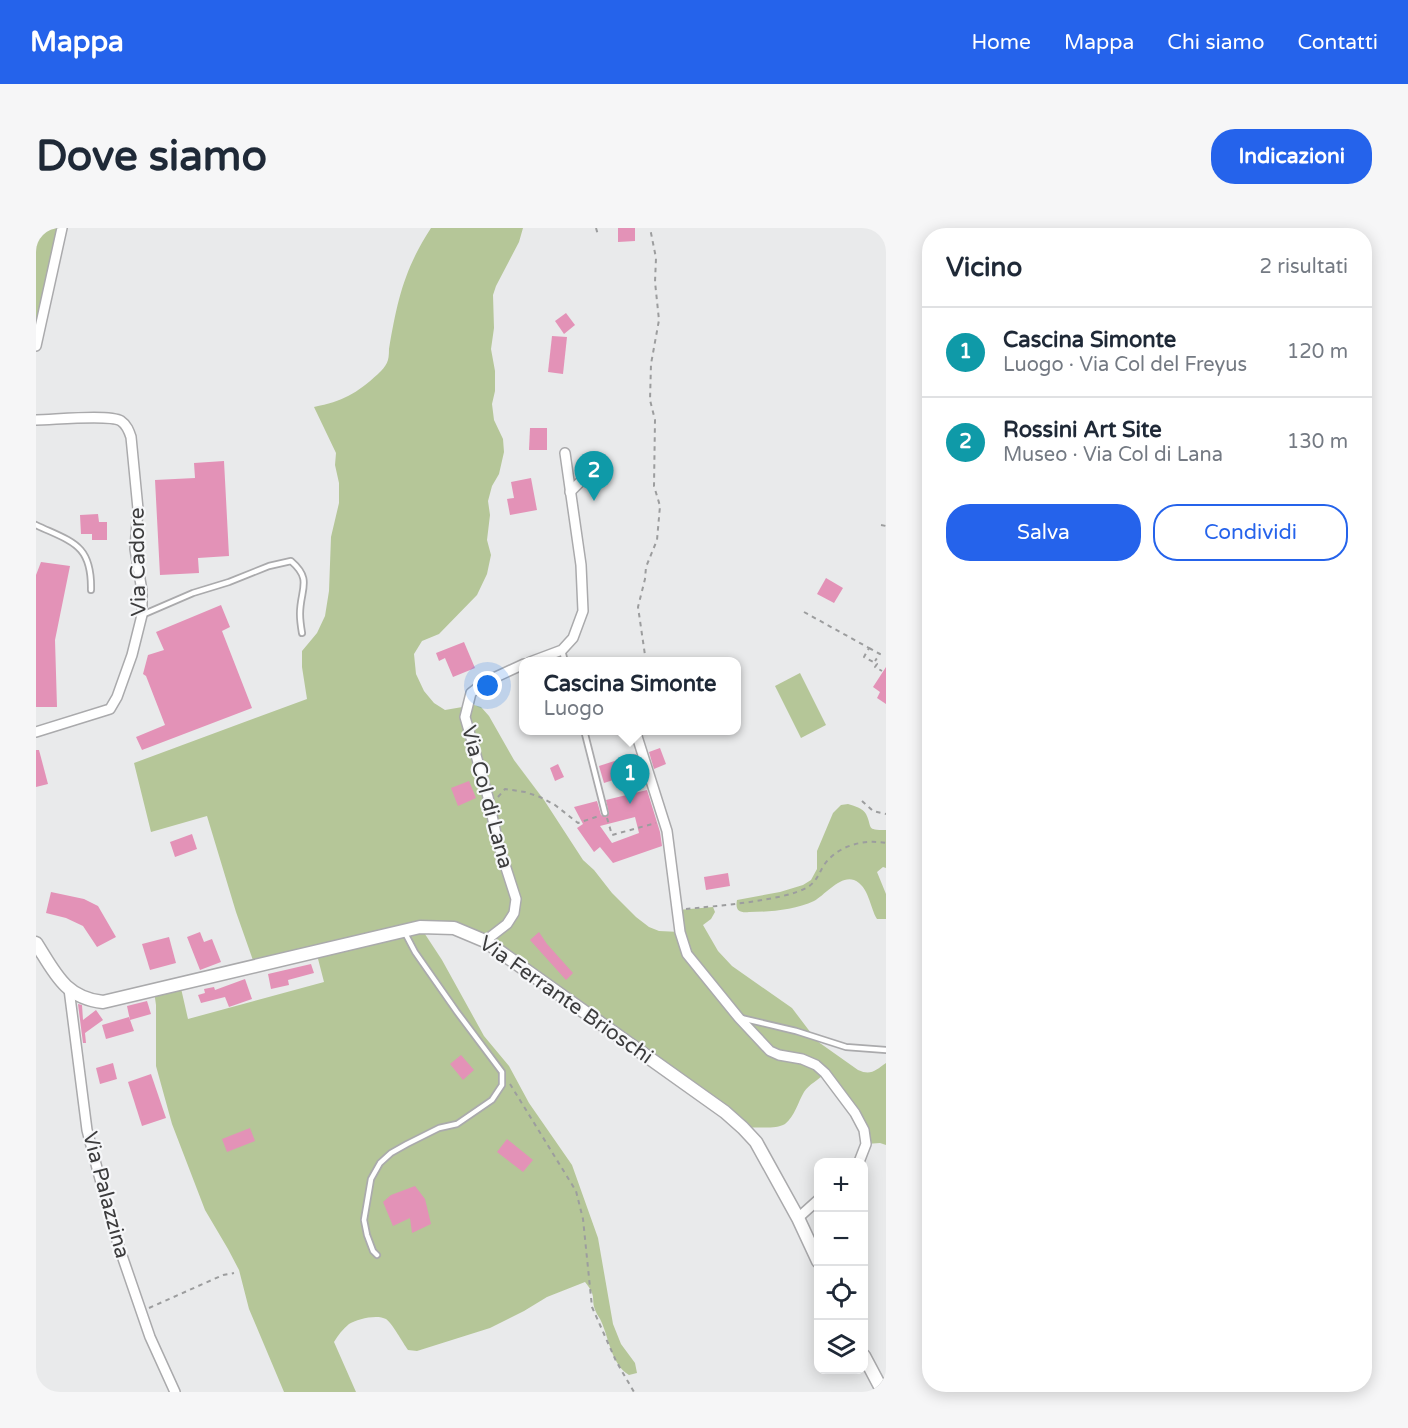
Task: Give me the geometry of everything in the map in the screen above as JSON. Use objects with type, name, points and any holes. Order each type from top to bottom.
[{"type":"street","points":[[36,346],[62,228]]},
{"type":"street","name":"Via Cadore","points":[[36,420],[102,418],[120,420],[127,427],[131,437],[138,509],[135,549],[142,591],[142,615],[132,655],[117,697],[110,709],[36,732]]},
{"type":"street","points":[[543,657],[562,650],[573,638],[583,611],[581,565],[565,453]]},
{"type":"street","points":[[570,492],[579,483]]},
{"type":"street","name":"Via Col di Lana","points":[[485,941],[507,924],[514,913],[516,899],[492,821],[488,797],[465,717],[471,693],[485,682],[519,666]]},
{"type":"street","points":[[636,735],[664,821],[673,867],[680,932],[687,954],[739,1018],[771,1051],[779,1055],[802,1059],[816,1065],[825,1073],[855,1113],[864,1130],[866,1144],[861,1158]]},
{"type":"street","name":"Via Ferrante Brioschi","points":[[36,943],[55,973],[69,989],[87,1000],[103,1002],[420,927],[454,928],[485,941],[708,1099],[743,1128],[756,1142],[814,1251]]},
{"type":"street","name":"Via Palazzina","points":[[69,989],[87,1130],[118,1244],[150,1337],[175,1392]]},
{"type":"street","points":[[798,1218],[814,1204]]},
{"type":"street","points":[[868,1364],[883,1392]]},
{"type":"lane","points":[[36,525],[84,551],[92,577],[91,590]]},
{"type":"lane","points":[[142,615],[193,593],[269,566],[291,561],[301,570],[304,581],[300,613],[302,633]]},
{"type":"lane","points":[[562,650],[564,657]]},
{"type":"lane","points":[[585,735],[605,813]]},
{"type":"lane","points":[[376,1255],[367,1235],[364,1220],[371,1179],[380,1163],[407,1144],[439,1128],[457,1124],[492,1100],[502,1085],[502,1072],[457,1012],[403,931]]},
{"type":"lane","points":[[739,1018],[796,1031],[846,1047],[886,1050]]},
{"type":"path","points":[[596,228],[598,235]]},
{"type":"path","points":[[645,657],[638,607],[646,567],[657,540],[660,506],[654,486],[655,420],[650,400],[651,364],[659,320],[655,282],[656,258],[650,228]]},
{"type":"path","points":[[882,525],[886,526]]},
{"type":"path","points":[[804,612],[880,654],[875,667],[882,671]]},
{"type":"path","points":[[869,648],[864,657],[875,662]]},
{"type":"path","points":[[492,821],[494,804],[505,789],[540,797],[555,805],[578,823],[605,813],[612,835],[664,821]]},
{"type":"path","points":[[862,801],[873,811],[886,814]]},
{"type":"path","points":[[678,910],[765,898],[796,891],[808,887],[817,879],[829,858],[850,845],[872,841],[886,843]]},
{"type":"path","points":[[502,1072],[576,1191],[583,1219],[592,1307],[615,1361],[634,1392]]},
{"type":"path","points":[[140,1308],[149,1308],[223,1275],[234,1273]]},
{"type":"green space","points":[[36,228],[62,228],[41,323],[36,321]]},
{"type":"green space","points":[[431,228],[523,228],[519,242],[493,295],[494,328],[491,349],[495,371],[495,391],[492,404],[494,420],[503,439],[504,452],[499,474],[492,486],[488,501],[490,515],[487,540],[491,555],[487,574],[477,595],[439,634],[422,641],[414,654],[416,674],[424,691],[434,703],[445,710],[474,705],[481,707],[489,716],[514,760],[544,800],[583,860],[636,917],[659,931],[680,932],[678,910],[713,907],[715,912],[711,919],[703,925],[718,951],[732,966],[792,1008],[817,1041],[858,1070],[870,1072],[886,1063],[886,1145],[866,1144],[864,1130],[825,1073],[806,1089],[794,1113],[785,1124],[776,1127],[743,1128],[469,933],[421,928],[442,960],[484,1036],[509,1066],[529,1103],[572,1165],[598,1238],[613,1324],[621,1344],[635,1363],[637,1373],[629,1375],[614,1358],[594,1307],[593,1295],[585,1282],[547,1297],[490,1328],[417,1351],[408,1350],[386,1319],[372,1317],[357,1320],[349,1324],[334,1342],[356,1392],[284,1392],[249,1309],[239,1270],[205,1210],[172,1124],[156,1066],[154,991],[180,984],[188,1019],[324,982],[316,951],[255,966],[207,816],[151,832],[134,763],[307,699],[302,651],[317,633],[325,616],[329,591],[331,537],[339,503],[336,453],[314,407],[356,392],[385,366],[403,286],[414,258]]},
{"type":"green space","points":[[800,673],[826,725],[801,738],[775,686]]},
{"type":"green space","points":[[848,804],[865,812],[872,829],[886,830],[886,868],[883,867],[877,872],[886,894],[886,919],[877,919],[863,887],[849,879],[838,883],[814,901],[799,907],[765,912],[738,910],[737,900],[780,892],[811,880],[817,869],[817,851],[833,813],[841,805]]},
{"type":"building","points":[[618,228],[635,228],[635,241],[618,242]]},
{"type":"building","points":[[566,313],[575,325],[564,334],[555,321]]},
{"type":"building","points":[[552,336],[567,337],[563,374],[548,372]]},
{"type":"building","points":[[530,428],[547,428],[547,450],[529,450]]},
{"type":"building","points":[[224,461],[229,556],[198,558],[199,573],[160,575],[155,480],[195,478],[194,463]]},
{"type":"building","points":[[531,478],[537,510],[510,515],[507,499],[514,498],[511,482]]},
{"type":"building","points":[[98,514],[99,522],[107,522],[107,540],[92,540],[92,534],[81,534],[80,515]]},
{"type":"building","points":[[41,562],[70,566],[55,640],[57,707],[36,707],[36,575]]},
{"type":"building","points":[[826,578],[843,588],[834,603],[817,594]]},
{"type":"building","points":[[221,605],[230,627],[222,631],[252,708],[142,750],[136,737],[165,725],[146,676],[143,674],[148,655],[164,650],[156,632]]},
{"type":"building","points":[[464,642],[475,668],[453,677],[445,658],[439,661],[436,653]]},
{"type":"building","points":[[886,667],[886,704],[877,698],[880,692],[873,687]]},
{"type":"building","points":[[660,748],[666,764],[654,769],[649,752]]},
{"type":"building","points":[[36,750],[39,750],[48,784],[36,787]]},
{"type":"building","points":[[636,754],[641,771],[604,783],[599,766]]},
{"type":"building","points":[[558,764],[564,777],[555,781],[550,768]]},
{"type":"building","points":[[469,781],[476,798],[458,806],[451,788]]},
{"type":"building","points":[[647,790],[662,846],[613,863],[600,847],[594,852],[577,828],[583,824],[574,807],[597,801],[601,815],[606,817],[609,814],[606,800]],"holes":[[[635,817],[639,833],[612,843],[600,826]]]},
{"type":"building","points":[[192,834],[197,849],[175,857],[170,842]]},
{"type":"building","points":[[728,873],[730,886],[706,890],[704,877]]},
{"type":"building","points":[[51,892],[84,899],[98,906],[116,937],[97,947],[83,926],[66,918],[46,913]]},
{"type":"building","points":[[200,932],[204,942],[212,939],[221,962],[200,970],[187,937]]},
{"type":"building","points":[[539,932],[573,973],[566,980],[530,940]]},
{"type":"building","points":[[169,937],[176,963],[150,970],[142,944]]},
{"type":"building","points":[[311,964],[314,973],[288,980],[289,985],[271,989],[268,974]]},
{"type":"building","points":[[245,979],[252,999],[229,1007],[225,997],[201,1003],[198,995],[205,993],[204,989],[214,987],[215,990]]},
{"type":"building","points":[[147,1001],[151,1014],[130,1020],[127,1006]]},
{"type":"building","points":[[78,1004],[82,1005],[83,1020],[96,1010],[103,1020],[85,1033],[86,1043],[83,1043]]},
{"type":"building","points":[[129,1017],[134,1031],[106,1039],[102,1025]]},
{"type":"building","points":[[461,1055],[474,1070],[463,1080],[450,1064]]},
{"type":"building","points":[[113,1063],[117,1079],[100,1084],[96,1068]]},
{"type":"building","points":[[151,1074],[166,1118],[142,1126],[128,1082]]},
{"type":"building","points":[[250,1128],[255,1141],[227,1152],[222,1139]]},
{"type":"building","points":[[507,1139],[533,1160],[523,1172],[497,1152]]},
{"type":"building","points":[[415,1186],[425,1199],[431,1224],[412,1233],[410,1218],[393,1226],[383,1202],[391,1195]]},
{"type":"place","name":"Rossini Art Site","points":[[594,501]]},
{"type":"place","name":"Cascina Simonte","points":[[630,804]]}]
